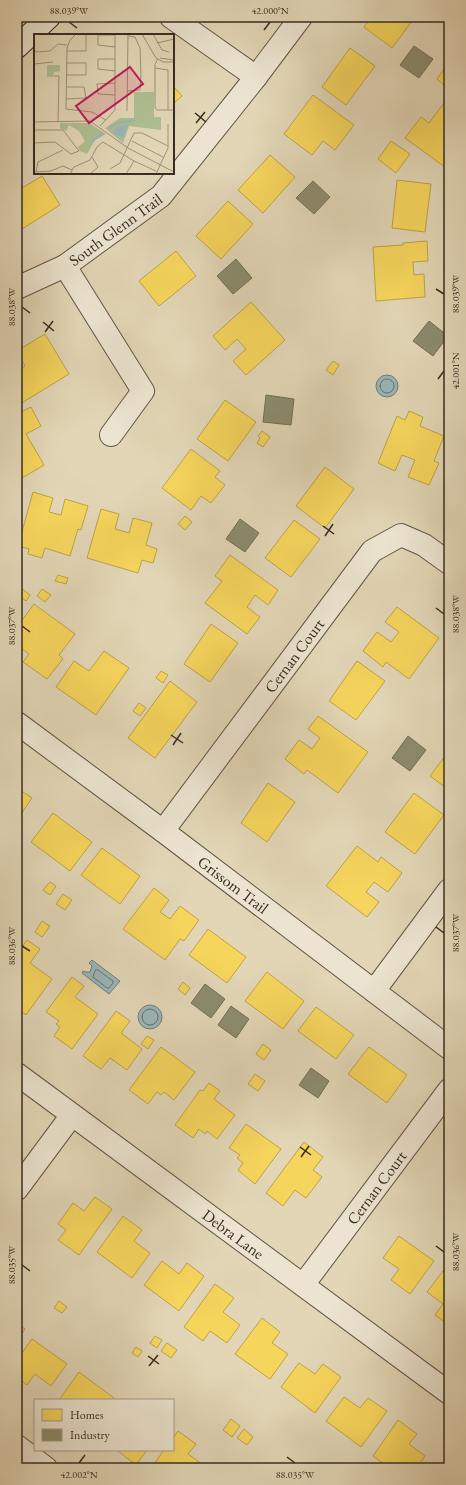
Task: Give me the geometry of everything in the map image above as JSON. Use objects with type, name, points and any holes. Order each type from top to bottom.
[{"type":"street","points":[[17,46],[49,17]]},
{"type":"street","points":[[171,17],[256,78]]},
{"type":"street","name":"South Glenn Trail","points":[[17,288],[65,266],[161,196],[256,78],[301,17]]},
{"type":"street","points":[[65,266],[143,391],[111,435]]},
{"type":"street","name":"Cernan Court","points":[[163,831],[372,550],[401,535],[424,545],[449,563]]},
{"type":"street","name":"Grissom Trail","points":[[17,723],[163,831],[449,1048]]},
{"type":"street","points":[[374,991],[449,890]]},
{"type":"street","name":"Debra Lane","points":[[17,1074],[449,1393]]},
{"type":"street","name":"Cernan Court","points":[[303,1285],[449,1090]]},
{"type":"street","points":[[17,1189],[72,1115]]},
{"type":"street","points":[[17,1446],[46,1468]]},
{"type":"water","points":[[383,375],[391,375],[398,382],[398,390],[391,397],[383,397],[376,390],[376,382]]},
{"type":"water","points":[[92,960],[120,981],[109,994],[82,973],[83,971],[90,972],[92,966],[89,963]]},
{"type":"water","points":[[150,1005],[158,1009],[162,1017],[158,1025],[150,1029],[142,1025],[138,1017],[142,1009]]},
{"type":"building: Homes","points":[[371,17],[415,17],[392,48],[364,27]]},
{"type":"building: Homes","points":[[350,48],[375,66],[346,105],[322,87]]},
{"type":"building: Homes","points":[[445,68],[449,71],[449,79],[444,85],[437,79]]},
{"type":"building: Homes","points":[[174,87],[182,96],[174,103]]},
{"type":"building: Homes","points":[[313,95],[354,125],[335,150],[323,141],[312,155],[284,134]]},
{"type":"building: Homes","points":[[444,103],[449,107],[449,170],[405,138],[421,117],[429,123]]},
{"type":"building: Homes","points":[[391,141],[410,154],[396,173],[378,159]]},
{"type":"building: Homes","points":[[270,155],[295,177],[263,213],[238,190]]},
{"type":"building: Homes","points":[[42,176],[60,205],[19,231],[17,228],[17,191]]},
{"type":"building: Homes","points":[[397,180],[431,184],[425,232],[392,228]]},
{"type":"building: Homes","points":[[228,201],[253,224],[221,259],[196,236]]},
{"type":"building: Homes","points":[[427,241],[428,261],[413,262],[414,275],[424,274],[425,297],[376,301],[373,247],[403,245],[403,243]]},
{"type":"building: Homes","points":[[176,251],[196,276],[159,306],[139,281]]},
{"type":"building: Homes","points":[[251,302],[285,340],[246,375],[233,361],[246,349],[237,339],[225,350],[213,336]]},
{"type":"building: Homes","points":[[45,334],[69,374],[20,404],[17,398],[17,371],[25,366],[17,351]]},
{"type":"building: Homes","points":[[333,361],[339,365],[333,375],[326,370]]},
{"type":"building: Homes","points":[[225,400],[256,422],[228,461],[197,439]]},
{"type":"building: Homes","points":[[31,407],[41,426],[26,434],[44,465],[17,481],[17,414]]},
{"type":"building: Homes","points":[[409,411],[423,417],[420,426],[444,436],[434,461],[439,463],[429,485],[408,477],[415,460],[402,455],[395,471],[378,463],[397,416],[405,420]]},
{"type":"building: Homes","points":[[262,431],[270,437],[263,447],[257,443],[260,438],[258,436]]},
{"type":"building: Homes","points":[[191,449],[220,471],[215,477],[225,485],[211,503],[201,496],[191,510],[162,488]]},
{"type":"building: Homes","points":[[325,467],[354,489],[325,528],[296,506]]},
{"type":"building: Homes","points":[[33,492],[53,498],[49,512],[61,515],[65,499],[88,506],[81,530],[78,529],[70,556],[45,548],[42,558],[28,554],[29,549],[18,546]]},
{"type":"building: Homes","points":[[101,509],[119,514],[115,529],[129,533],[133,518],[152,523],[146,545],[157,549],[153,563],[142,560],[138,573],[87,558]]},
{"type":"building: Homes","points":[[185,516],[192,522],[185,530],[178,524]]},
{"type":"building: Homes","points":[[294,520],[320,539],[291,577],[265,558]]},
{"type":"building: Homes","points":[[230,555],[278,590],[268,605],[255,595],[247,607],[260,617],[247,634],[205,603],[222,581],[215,576]]},
{"type":"building: Homes","points":[[58,575],[68,578],[66,584],[55,581]]},
{"type":"building: Homes","points":[[22,589],[30,595],[26,601],[18,595]]},
{"type":"building: Homes","points":[[42,589],[51,595],[45,602],[37,596]]},
{"type":"building: Homes","points":[[34,604],[75,634],[59,655],[63,659],[47,679],[23,662],[29,654],[17,645],[17,627]]},
{"type":"building: Homes","points":[[397,607],[439,638],[409,679],[386,662],[383,667],[363,651],[377,632],[391,642],[399,632],[385,622]]},
{"type":"building: Homes","points":[[211,624],[238,643],[210,682],[184,664]]},
{"type":"building: Homes","points":[[104,651],[129,668],[96,715],[56,687],[74,661],[89,671]]},
{"type":"building: Homes","points":[[357,661],[385,681],[356,720],[329,701]]},
{"type":"building: Homes","points":[[161,671],[168,675],[163,683],[156,678]]},
{"type":"building: Homes","points":[[170,681],[197,702],[155,758],[128,738]]},
{"type":"building: Homes","points":[[139,703],[146,708],[140,716],[133,711]]},
{"type":"building: Homes","points":[[318,716],[368,752],[338,793],[307,770],[304,774],[285,759],[299,740],[312,749],[320,738],[308,729]]},
{"type":"building: Homes","points":[[449,751],[449,790],[430,776]]},
{"type":"building: Homes","points":[[268,783],[295,802],[267,842],[241,823]]},
{"type":"building: Homes","points":[[17,788],[32,798],[17,820]]},
{"type":"building: Homes","points":[[414,793],[444,815],[415,854],[385,832]]},
{"type":"building: Homes","points":[[53,813],[92,842],[70,871],[31,842]]},
{"type":"building: Homes","points":[[357,846],[378,862],[381,857],[402,873],[388,892],[374,882],[366,892],[379,902],[367,917],[326,886]]},
{"type":"building: Homes","points":[[102,848],[140,876],[120,904],[81,875]]},
{"type":"building: Homes","points":[[50,882],[56,886],[50,895],[43,890]]},
{"type":"building: Homes","points":[[154,888],[169,900],[160,912],[170,919],[180,906],[199,920],[184,941],[180,939],[165,960],[123,929]]},
{"type":"building: Homes","points":[[63,894],[72,900],[65,910],[56,904]]},
{"type":"building: Homes","points":[[42,921],[50,926],[42,937],[35,932]]},
{"type":"building: Homes","points":[[208,929],[246,957],[227,983],[189,955]]},
{"type":"building: Homes","points":[[27,940],[40,949],[30,963],[52,979],[26,1015],[17,1008],[17,954]]},
{"type":"building: Homes","points":[[267,972],[304,1001],[283,1029],[245,1001]]},
{"type":"building: Homes","points":[[72,977],[84,986],[75,997],[98,1014],[72,1049],[54,1036],[60,1027],[56,1024],[59,1021],[46,1012]]},
{"type":"building: Homes","points":[[183,982],[190,988],[185,995],[178,989]]},
{"type":"building: Homes","points":[[316,1007],[354,1035],[336,1059],[298,1031]]},
{"type":"building: Homes","points":[[116,1011],[130,1021],[121,1033],[142,1049],[127,1070],[110,1058],[101,1069],[83,1056]]},
{"type":"building: Homes","points":[[147,1036],[154,1040],[148,1049],[141,1044]]},
{"type":"building: Homes","points":[[263,1044],[271,1050],[264,1060],[256,1054]]},
{"type":"building: Homes","points":[[161,1047],[195,1072],[174,1100],[164,1092],[161,1095],[157,1092],[148,1104],[129,1090]]},
{"type":"building: Homes","points":[[369,1047],[407,1075],[387,1103],[348,1074]]},
{"type":"building: Homes","points":[[255,1074],[265,1081],[258,1091],[248,1084]]},
{"type":"building: Homes","points":[[209,1083],[220,1091],[214,1099],[235,1115],[217,1139],[207,1131],[205,1134],[199,1129],[193,1138],[175,1125],[200,1090],[203,1091]]},
{"type":"building: Homes","points":[[246,1124],[281,1149],[255,1184],[238,1170],[243,1163],[237,1158],[240,1155],[229,1148]]},
{"type":"building: Homes","points":[[304,1142],[323,1157],[313,1170],[322,1177],[306,1198],[295,1190],[283,1206],[266,1193]]},
{"type":"building: Homes","points":[[95,1197],[112,1209],[79,1255],[58,1240],[66,1230],[58,1224],[73,1203],[84,1211]]},
{"type":"building: Homes","points":[[123,1216],[142,1230],[134,1241],[150,1253],[132,1278],[97,1252]]},
{"type":"building: Homes","points":[[399,1236],[434,1261],[410,1294],[391,1280],[399,1269],[383,1258]]},
{"type":"building: Homes","points":[[162,1261],[179,1274],[187,1263],[204,1276],[179,1311],[144,1285]]},
{"type":"building: Homes","points":[[443,1271],[449,1275],[449,1325],[435,1315],[443,1304],[427,1292]]},
{"type":"building: Homes","points":[[215,1284],[234,1298],[223,1312],[240,1325],[227,1343],[210,1331],[203,1341],[184,1327]]},
{"type":"building: Homes","points":[[59,1301],[67,1307],[62,1313],[54,1308]]},
{"type":"building: Homes","points":[[262,1318],[280,1332],[272,1343],[288,1354],[270,1379],[235,1354]]},
{"type":"building: Homes","points":[[17,1323],[25,1329],[17,1341]]},
{"type":"building: Homes","points":[[155,1336],[162,1340],[157,1348],[150,1343]]},
{"type":"building: Homes","points":[[32,1339],[67,1364],[51,1386],[35,1374],[27,1385],[17,1377],[17,1360]]},
{"type":"building: Homes","points":[[167,1343],[177,1350],[171,1358],[161,1351]]},
{"type":"building: Homes","points":[[136,1347],[142,1351],[138,1357],[132,1353]]},
{"type":"building: Homes","points":[[299,1363],[315,1374],[323,1364],[341,1377],[315,1413],[281,1387]]},
{"type":"building: Homes","points":[[79,1372],[114,1398],[113,1399],[60,1399]]},
{"type":"building: Homes","points":[[344,1397],[360,1408],[368,1398],[387,1411],[361,1447],[326,1421]]},
{"type":"building: Homes","points":[[231,1419],[240,1426],[232,1437],[223,1430]]},
{"type":"building: Homes","points":[[398,1420],[417,1434],[409,1444],[425,1456],[417,1468],[389,1468],[373,1456]]},
{"type":"building: Homes","points":[[244,1429],[253,1437],[247,1445],[237,1438]]},
{"type":"building: Homes","points":[[178,1431],[196,1444],[188,1454],[206,1467],[151,1468],[163,1451],[174,1451],[174,1437]]},
{"type":"building: Homes","points":[[118,1451],[146,1451],[136,1465]]},
{"type":"building: Industry","points":[[414,46],[433,59],[419,78],[400,65]]},
{"type":"building: Industry","points":[[313,181],[330,197],[314,214],[296,198]]},
{"type":"building: Industry","points":[[236,259],[252,278],[233,294],[217,276]]},
{"type":"building: Industry","points":[[429,321],[448,336],[433,356],[413,341]]},
{"type":"building: Industry","points":[[266,395],[294,399],[291,425],[263,422]]},
{"type":"building: Industry","points":[[240,519],[259,533],[245,552],[226,539]]},
{"type":"building: Industry","points":[[408,736],[426,750],[410,771],[392,758]]},
{"type":"building: Industry","points":[[205,984],[225,999],[211,1018],[191,1003]]},
{"type":"building: Industry","points":[[231,1006],[249,1019],[236,1038],[218,1025]]},
{"type":"building: Industry","points":[[311,1068],[329,1081],[318,1098],[299,1085]]}]
